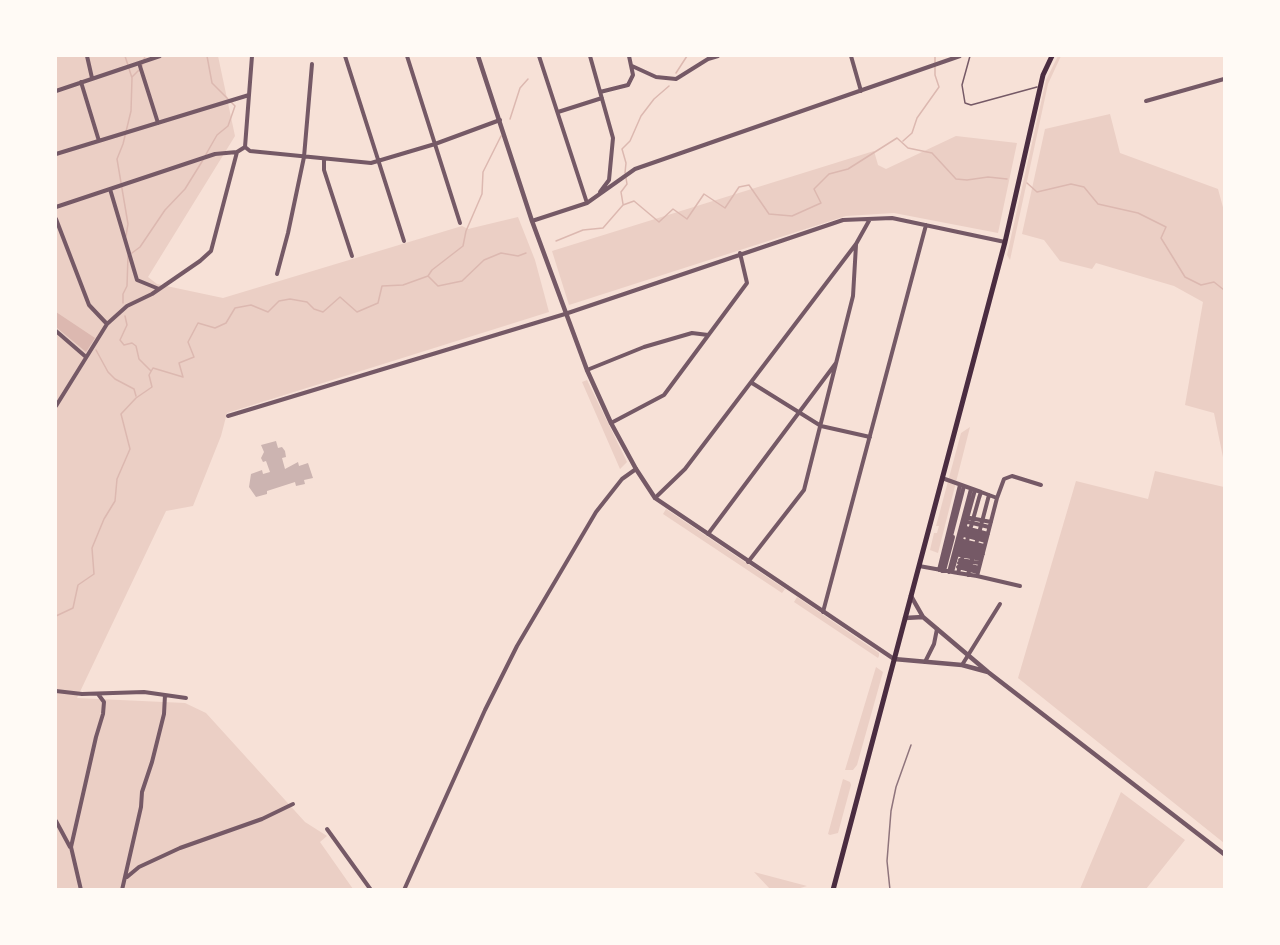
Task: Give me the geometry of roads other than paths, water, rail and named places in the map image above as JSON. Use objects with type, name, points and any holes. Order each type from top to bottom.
[{"type":"main road","points":[[833,890],[1005,242],[1041,86],[1052,56]]},
{"type":"street","points":[[87,56],[92,78]]},
{"type":"street","points":[[56,91],[160,56]]},
{"type":"street","points":[[245,147],[252,56]]},
{"type":"street","points":[[345,56],[404,241]]},
{"type":"street","points":[[407,56],[460,223]]},
{"type":"street","points":[[478,56],[532,221],[587,370],[611,423],[655,498],[894,659],[962,665],[988,672]]},
{"type":"street","points":[[539,56],[587,203]]},
{"type":"street","points":[[590,56],[613,138],[609,180],[597,196]]},
{"type":"street","points":[[600,92],[628,85],[633,75],[629,56]]},
{"type":"street","points":[[632,66],[656,78],[676,79],[708,59],[718,56]]},
{"type":"street","points":[[851,56],[861,91]]},
{"type":"street","points":[[532,221],[587,203],[635,170],[960,56]]},
{"type":"street","points":[[139,63],[158,123]]},
{"type":"street","points":[[277,274],[304,158],[312,64]]},
{"type":"street","points":[[1146,101],[1224,79]]},
{"type":"street","points":[[81,82],[99,141]]},
{"type":"street","points":[[56,154],[249,95]]},
{"type":"street","points":[[558,112],[602,98]]},
{"type":"street","points":[[245,147],[250,150],[304,158],[371,164],[500,120]]},
{"type":"street","points":[[56,207],[215,154],[237,152],[245,147]]},
{"type":"street","points":[[56,406],[107,324],[127,306],[159,289],[211,251],[237,152]]},
{"type":"street","points":[[324,159],[324,170],[352,256]]},
{"type":"street","points":[[110,189],[137,280],[159,289]]},
{"type":"street","points":[[56,219],[89,305],[107,324]]},
{"type":"street","points":[[228,416],[565,314],[843,219],[892,219],[1005,242]]},
{"type":"street","points":[[655,498],[685,469],[856,244],[870,219]]},
{"type":"street","points":[[822,612],[926,225]]},
{"type":"street","points":[[748,562],[804,490],[853,296],[856,244]]},
{"type":"street","points":[[611,423],[664,395],[747,283],[740,253]]},
{"type":"street","points":[[56,331],[86,357]]},
{"type":"street","points":[[587,370],[654,344],[692,333],[708,335]]},
{"type":"street","points":[[708,534],[838,360]]},
{"type":"street","points":[[752,382],[821,426],[870,437]]},
{"type":"street","points":[[404,890],[485,710],[518,646],[596,512],[622,478],[636,469]]},
{"type":"street","points":[[968,575],[982,555],[1004,479],[1012,476],[1041,485]]},
{"type":"street","points":[[942,478],[964,490],[993,512]]},
{"type":"street","points":[[964,490],[989,495]]},
{"type":"street","points":[[955,513],[961,507],[964,490]]},
{"type":"street","points":[[963,497],[964,490]]},
{"type":"street","points":[[945,571],[955,513],[964,490]]},
{"type":"street","points":[[945,571],[962,535],[964,490]]},
{"type":"street","points":[[945,571],[964,490]]},
{"type":"street","points":[[945,571],[964,490]]},
{"type":"street","points":[[958,573],[981,492]]},
{"type":"street","points":[[989,495],[993,512]]},
{"type":"street","points":[[968,575],[989,495]]},
{"type":"street","points":[[963,497],[979,501],[993,512]]},
{"type":"street","points":[[961,507],[993,512]]},
{"type":"street","points":[[955,513],[961,507]]},
{"type":"street","points":[[955,513],[993,512]]},
{"type":"street","points":[[955,513],[973,521],[993,512]]},
{"type":"street","points":[[971,529],[982,555]]},
{"type":"street","points":[[948,545],[971,529]]},
{"type":"street","points":[[962,535],[982,555],[1020,586]]},
{"type":"street","points":[[948,545],[962,535]]},
{"type":"street","points":[[948,545],[968,539]]},
{"type":"street","points":[[948,545],[982,555]]},
{"type":"street","points":[[948,545],[982,555]]},
{"type":"street","points":[[948,545],[982,555]]},
{"type":"street","points":[[948,545],[982,555]]},
{"type":"street","points":[[948,545],[982,555]]},
{"type":"street","points":[[948,545],[963,558],[982,555]]},
{"type":"street","points":[[948,545],[960,568]]},
{"type":"street","points":[[960,568],[982,555]]},
{"type":"street","points":[[919,566],[968,575]]},
{"type":"street","points":[[911,596],[922,617],[968,656],[1224,854]]},
{"type":"street","points":[[962,665],[1000,604]]},
{"type":"street","points":[[905,618],[922,617]]},
{"type":"street","points":[[925,663],[934,647],[937,629]]},
{"type":"street","points":[[56,691],[82,694],[118,692],[186,698]]},
{"type":"street","points":[[71,848],[96,737],[104,714],[104,702],[98,694]]},
{"type":"street","points":[[122,890],[142,792],[164,714],[165,695]]},
{"type":"street","points":[[125,880],[139,867],[180,848],[245,825],[293,804]]},
{"type":"street","points":[[56,821],[71,848],[81,890]]},
{"type":"street","points":[[327,829],[371,890]]},
{"type":"lane","points":[[970,56],[962,85],[964,103],[971,105],[1041,86]]},
{"type":"waterway","points":[[125,56],[132,78],[131,111],[117,159],[128,224],[126,236]]},
{"type":"waterway","points":[[142,66],[145,56]]},
{"type":"waterway","points":[[207,56],[212,83],[228,99]]},
{"type":"waterway","points":[[676,73],[687,56]]},
{"type":"waterway","points":[[903,141],[912,133],[917,118],[939,87],[935,75],[935,56]]},
{"type":"waterway","points":[[132,77],[139,70]]},
{"type":"waterway","points":[[510,119],[520,88],[528,79]]},
{"type":"waterway","points":[[625,173],[626,163],[622,149],[630,141],[641,116],[654,99],[669,86]]},
{"type":"waterway","points":[[205,156],[217,135],[228,126],[235,106],[231,102]]},
{"type":"waterway","points":[[428,276],[432,270],[463,246],[466,231],[482,194],[483,172],[501,136]]},
{"type":"waterway","points":[[556,241],[583,230],[603,228],[623,205],[634,201],[659,222],[673,209],[687,219],[704,194],[725,208],[739,187],[749,185],[769,214],[792,216],[821,203],[814,189],[829,174],[848,169],[897,138],[908,148],[932,153],[956,179],[988,177],[1007,179]]},
{"type":"waterway","points":[[132,253],[140,247],[165,210],[185,189],[203,160]]},
{"type":"waterway","points":[[623,204],[621,192],[627,184],[626,178]]},
{"type":"waterway","points":[[1027,183],[1037,192],[1071,184],[1084,187],[1098,204],[1138,213],[1166,227],[1161,238],[1185,277],[1201,285],[1214,282],[1224,290]]},
{"type":"waterway","points":[[56,616],[73,608],[78,585],[94,574],[92,548],[104,519],[115,501],[117,479],[130,449],[121,414],[136,398],[152,387],[149,375],[153,368],[183,377],[179,363],[194,357],[188,342],[198,323],[215,328],[226,323],[235,308],[251,305],[268,312],[279,301],[290,299],[307,302],[314,309],[323,312],[340,297],[357,312],[378,303],[382,286],[403,285],[428,276],[438,286],[462,281],[484,260],[501,253],[518,256],[526,253]]},
{"type":"waterway","points":[[123,303],[123,294],[127,286],[128,256]]},
{"type":"waterway","points":[[125,316],[127,325],[120,340],[124,345],[132,343],[136,346],[139,359],[151,371]]},
{"type":"waterway","points":[[96,350],[108,372],[115,379],[134,389],[136,396]]},
{"type":"railway","points":[[890,890],[887,861],[891,811],[896,787],[911,745]]}]
